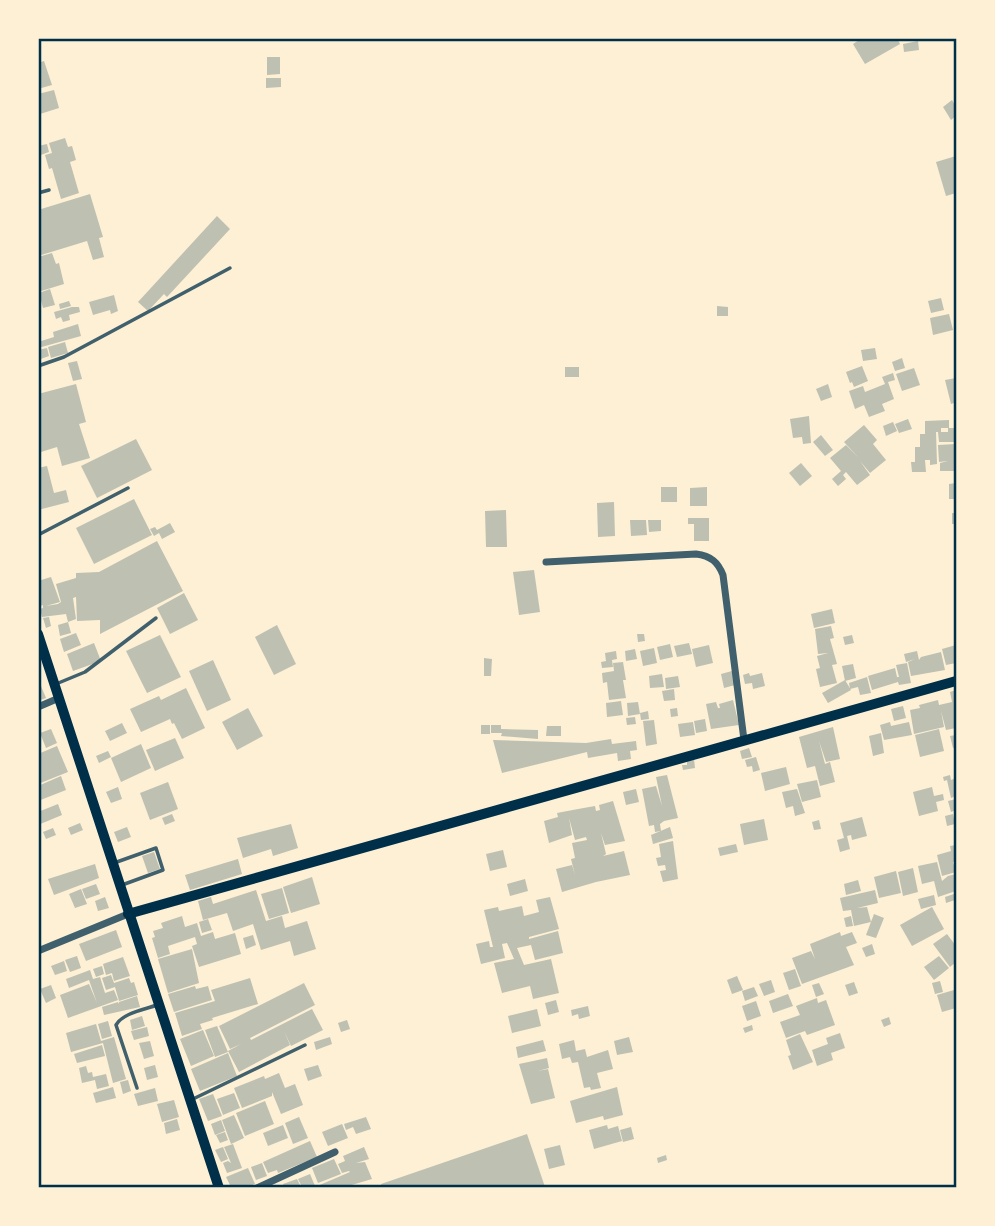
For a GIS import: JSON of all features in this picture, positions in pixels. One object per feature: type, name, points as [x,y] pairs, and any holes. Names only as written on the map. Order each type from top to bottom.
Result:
[{"type":"main road","points":[[38,634],[219,1188]]},
{"type":"main road","points":[[128,914],[957,681]]},
{"type":"street","points":[[546,562],[696,554],[718,564],[723,575],[744,740]]},
{"type":"street","points":[[38,707],[59,698]]},
{"type":"street","points":[[38,951],[128,914]]},
{"type":"street","points":[[257,1188],[335,1152]]},
{"type":"lane","points":[[38,193],[49,190]]},
{"type":"lane","points":[[38,366],[64,358],[230,268]]},
{"type":"lane","points":[[38,535],[128,488]]},
{"type":"lane","points":[[54,685],[92,668],[156,618]]},
{"type":"lane","points":[[112,864],[156,848],[163,870],[119,886]]},
{"type":"lane","points":[[137,1088],[116,1026],[120,1018],[159,1005]]},
{"type":"lane","points":[[190,1100],[305,1045]]},
{"type":"building","points":[[862,38],[897,38],[900,44],[865,64],[853,44]]},
{"type":"building","points":[[918,41],[919,50],[904,52],[903,44]]},
{"type":"building","points":[[267,57],[280,57],[280,74],[267,75]]},
{"type":"building","points":[[44,61],[52,85],[38,89],[38,63]]},
{"type":"building","points":[[266,78],[281,78],[281,87],[266,88]]},
{"type":"building","points":[[54,90],[59,108],[40,114],[38,94]]},
{"type":"building","points":[[952,100],[956,107],[956,116],[951,120],[943,107]]},
{"type":"building","points":[[65,138],[68,147],[72,146],[76,160],[70,162],[79,193],[61,199],[52,168],[49,169],[45,155],[52,153],[49,143]]},
{"type":"building","points":[[47,144],[49,152],[38,156],[38,146]]},
{"type":"building","points":[[956,156],[956,193],[946,196],[936,162]]},
{"type":"building","points":[[90,194],[103,237],[99,238],[104,257],[93,260],[87,241],[38,256],[38,210]]},
{"type":"building","points":[[217,216],[230,229],[167,297],[164,294],[148,311],[138,302]]},
{"type":"building","points":[[52,253],[56,264],[59,263],[64,284],[38,292],[38,257]]},
{"type":"building","points":[[50,289],[55,305],[43,308],[39,293]]},
{"type":"building","points":[[114,295],[118,311],[111,314],[110,310],[93,315],[89,302]]},
{"type":"building","points":[[941,298],[944,310],[931,313],[928,301]]},
{"type":"building","points":[[69,301],[71,306],[60,309],[59,304]]},
{"type":"building","points":[[717,306],[728,307],[728,316],[717,316]]},
{"type":"building","points":[[79,307],[80,312],[69,315],[70,320],[63,322],[61,317],[56,319],[54,312]]},
{"type":"building","points":[[949,314],[953,330],[933,335],[930,318]]},
{"type":"building","points":[[78,324],[81,336],[38,348],[38,342],[54,337],[53,332]]},
{"type":"building","points":[[65,342],[68,353],[51,358],[48,347]]},
{"type":"building","points":[[47,348],[49,356],[38,360],[38,350]]},
{"type":"building","points":[[875,348],[877,359],[863,361],[861,350]]},
{"type":"building","points":[[902,358],[905,368],[895,371],[892,362]]},
{"type":"building","points":[[77,361],[82,379],[73,381],[68,363]]},
{"type":"building","points":[[862,366],[868,381],[854,387],[846,372]]},
{"type":"building","points":[[565,367],[579,367],[579,377],[565,377]]},
{"type":"building","points":[[914,368],[920,385],[902,391],[896,374]]},
{"type":"building","points":[[893,373],[895,380],[888,382],[894,399],[882,404],[885,411],[869,417],[864,405],[855,409],[849,391],[863,386],[865,392],[885,384],[882,377]]},
{"type":"building","points":[[956,378],[956,410],[954,403],[951,404],[945,380]]},
{"type":"building","points":[[76,384],[86,422],[79,424],[90,458],[62,466],[57,447],[41,452],[38,449],[38,394]]},
{"type":"building","points":[[828,384],[832,397],[821,401],[816,389]]},
{"type":"building","points":[[809,416],[811,443],[803,444],[802,437],[793,438],[790,419]]},
{"type":"building","points":[[908,419],[912,429],[899,433],[895,424]]},
{"type":"building","points":[[949,420],[949,428],[956,428],[956,442],[939,442],[936,432],[937,464],[930,465],[930,460],[925,460],[926,472],[912,472],[911,462],[915,462],[915,447],[920,447],[920,434],[925,434],[925,421]]},
{"type":"building","points":[[893,422],[897,431],[886,436],[883,426]]},
{"type":"building","points":[[864,425],[877,440],[873,444],[886,460],[870,473],[860,461],[870,475],[857,485],[846,472],[843,475],[846,479],[838,486],[832,479],[841,471],[830,458],[846,445],[858,457],[844,442]]},
{"type":"building","points":[[821,435],[833,450],[825,456],[813,442]]},
{"type":"building","points":[[136,439],[152,470],[97,498],[81,466]]},
{"type":"building","points":[[956,444],[956,471],[940,471],[940,463],[948,461],[939,462],[938,445]]},
{"type":"building","points":[[801,463],[812,476],[800,486],[789,473]]},
{"type":"building","points":[[47,466],[54,493],[66,490],[69,502],[38,510],[38,468]]},
{"type":"building","points":[[956,483],[956,499],[949,499],[949,484]]},
{"type":"building","points":[[661,487],[677,487],[677,502],[661,502]]},
{"type":"building","points":[[707,487],[707,506],[690,506],[690,488]]},
{"type":"building","points":[[134,499],[152,535],[94,564],[76,528]]},
{"type":"building","points":[[614,502],[615,536],[598,537],[597,503]]},
{"type":"building","points":[[506,510],[507,547],[486,547],[485,511]]},
{"type":"building","points":[[952,513],[956,513],[956,524],[952,524]]},
{"type":"building","points":[[688,518],[709,518],[709,541],[694,541],[694,524],[688,524]]},
{"type":"building","points":[[630,520],[646,520],[647,535],[631,536]]},
{"type":"building","points":[[648,520],[661,520],[661,531],[649,532]]},
{"type":"building","points":[[170,523],[175,532],[162,539],[159,533],[154,536],[150,529],[155,527],[157,530]]},
{"type":"building","points":[[157,541],[183,591],[100,634],[100,620],[77,621],[76,597],[73,598],[76,619],[68,622],[66,614],[42,617],[40,609],[43,605],[38,607],[38,581],[51,577],[60,602],[46,606],[58,604],[61,602],[56,584],[76,578],[76,573],[99,572]]},
{"type":"building","points":[[534,570],[540,612],[519,615],[513,572]]},
{"type":"building","points":[[184,593],[198,620],[170,634],[157,608]]},
{"type":"building","points":[[832,609],[835,623],[814,628],[811,614]]},
{"type":"building","points":[[49,617],[51,626],[46,628],[43,618]]},
{"type":"building","points":[[68,622],[71,633],[60,636],[58,625]]},
{"type":"building","points":[[277,625],[296,664],[274,675],[255,637]]},
{"type":"building","points":[[831,626],[834,638],[830,639],[837,664],[832,665],[837,683],[820,687],[816,669],[820,668],[817,656],[828,653],[818,654],[815,629]]},
{"type":"building","points":[[76,633],[81,645],[64,652],[60,639]]},
{"type":"building","points":[[637,634],[644,634],[645,641],[638,642]]},
{"type":"building","points":[[160,635],[181,677],[147,693],[126,651]]},
{"type":"building","points":[[852,635],[854,643],[845,645],[843,637]]},
{"type":"building","points":[[94,643],[101,661],[73,671],[67,654]]},
{"type":"building","points":[[689,643],[692,654],[677,657],[674,646]]},
{"type":"building","points":[[670,644],[673,657],[660,660],[657,647]]},
{"type":"building","points":[[709,645],[713,663],[696,667],[692,649]]},
{"type":"building","points":[[956,645],[956,663],[946,665],[942,649]]},
{"type":"building","points":[[654,648],[657,663],[643,666],[640,651]]},
{"type":"building","points":[[635,649],[637,659],[626,661],[625,651]]},
{"type":"building","points":[[616,651],[617,659],[612,660],[613,667],[602,668],[601,662],[606,661],[605,653]]},
{"type":"building","points":[[917,651],[919,660],[921,657],[941,652],[945,670],[911,676],[908,662],[915,659],[906,662],[904,654]]},
{"type":"building","points":[[484,658],[492,659],[491,676],[484,676]]},
{"type":"building","points":[[213,660],[231,700],[207,711],[189,671]]},
{"type":"building","points":[[623,662],[626,698],[609,700],[607,682],[603,683],[602,673],[614,671],[613,663]]},
{"type":"building","points":[[907,663],[911,683],[899,685],[898,682],[872,690],[868,676],[895,668],[899,677],[896,665]]},
{"type":"building","points":[[853,664],[856,678],[845,681],[842,666]]},
{"type":"building","points":[[732,671],[735,685],[724,688],[721,674]]},
{"type":"building","points":[[749,673],[750,676],[762,673],[765,686],[753,689],[752,683],[745,684],[743,675]]},
{"type":"building","points":[[662,674],[664,687],[650,688],[649,676]]},
{"type":"building","points":[[678,676],[680,687],[666,689],[665,678]]},
{"type":"building","points":[[867,677],[871,693],[860,695],[858,687],[850,689],[849,683]]},
{"type":"building","points":[[38,679],[46,698],[38,701]]},
{"type":"building","points":[[845,680],[851,690],[828,703],[822,693]]},
{"type":"building","points":[[186,688],[205,728],[182,739],[170,719],[141,732],[130,709],[159,696],[161,700]]},
{"type":"building","points":[[674,689],[675,700],[664,701],[662,691]]},
{"type":"building","points":[[956,690],[956,728],[946,730],[941,711],[944,727],[914,734],[910,710],[938,700],[939,705],[952,702],[950,692]]},
{"type":"building","points":[[733,700],[739,725],[711,729],[706,704],[716,702],[720,708],[719,704]]},
{"type":"building","points":[[621,701],[623,715],[607,717],[606,703]]},
{"type":"building","points":[[638,702],[640,714],[628,716],[627,703]]},
{"type":"building","points":[[903,706],[906,718],[894,721],[891,709]]},
{"type":"building","points":[[248,708],[263,736],[237,750],[222,722]]},
{"type":"building","points":[[677,708],[678,716],[671,717],[670,709]]},
{"type":"building","points":[[648,711],[649,719],[641,720],[640,713]]},
{"type":"building","points":[[635,717],[636,724],[627,725],[626,718]]},
{"type":"building","points":[[705,719],[707,731],[696,733],[694,721]]},
{"type":"building","points":[[654,720],[657,744],[646,746],[643,721]]},
{"type":"building","points":[[693,722],[695,735],[680,737],[678,724]]},
{"type":"building","points":[[890,722],[891,726],[909,722],[912,735],[884,740],[880,725]]},
{"type":"building","points":[[122,723],[127,733],[110,741],[105,731]]},
{"type":"building","points":[[481,725],[490,725],[490,734],[481,734]]},
{"type":"building","points":[[491,725],[501,725],[501,729],[538,730],[538,739],[501,736],[502,733],[491,733]]},
{"type":"building","points":[[547,726],[561,726],[561,736],[546,736]]},
{"type":"building","points":[[833,727],[840,759],[826,762],[819,741],[825,764],[830,762],[835,782],[820,786],[815,766],[807,768],[799,737]]},
{"type":"building","points":[[51,729],[57,743],[46,748],[40,733]]},
{"type":"building","points":[[939,729],[944,751],[920,757],[915,735]]},
{"type":"building","points":[[881,733],[884,753],[873,756],[869,736]]},
{"type":"building","points":[[956,735],[956,747],[953,748],[950,736]]},
{"type":"building","points":[[175,738],[184,758],[155,771],[146,750]]},
{"type":"building","points":[[611,739],[612,744],[636,741],[637,750],[630,751],[631,759],[618,761],[617,753],[588,758],[587,752],[502,773],[493,740],[586,743]]},
{"type":"building","points":[[141,744],[151,768],[121,782],[111,758]]},
{"type":"building","points":[[57,746],[68,772],[38,784],[38,754]]},
{"type":"building","points":[[749,748],[752,757],[742,759],[740,751]]},
{"type":"building","points":[[108,751],[111,757],[99,763],[96,756]]},
{"type":"building","points":[[756,757],[760,770],[753,772],[752,766],[747,767],[745,760]]},
{"type":"building","points":[[694,759],[695,768],[683,770],[682,765],[687,765],[687,761]]},
{"type":"building","points":[[786,767],[790,784],[765,791],[761,773]]},
{"type":"building","points":[[667,775],[678,818],[664,821],[660,824],[661,831],[655,832],[654,825],[649,826],[642,789],[656,786],[662,806],[656,777]]},
{"type":"building","points":[[950,775],[951,780],[956,778],[956,796],[951,798],[947,780],[944,781],[943,777]]},
{"type":"building","points":[[61,776],[66,790],[38,801],[38,786]]},
{"type":"building","points":[[817,780],[821,797],[802,802],[797,784]]},
{"type":"building","points":[[168,782],[178,809],[150,820],[140,793]]},
{"type":"building","points":[[118,787],[122,799],[111,803],[106,792]]},
{"type":"building","points":[[932,787],[934,796],[943,794],[944,800],[936,802],[938,811],[919,816],[913,792]]},
{"type":"building","points":[[636,789],[639,802],[626,805],[623,792]]},
{"type":"building","points":[[797,789],[805,813],[795,816],[793,806],[786,808],[782,792]]},
{"type":"building","points":[[956,799],[956,810],[951,812],[948,801]]},
{"type":"building","points":[[613,801],[625,841],[605,845],[601,833],[606,854],[603,856],[624,851],[630,875],[562,892],[556,869],[572,865],[575,875],[571,859],[575,858],[572,843],[587,840],[586,837],[575,840],[569,818],[572,835],[549,843],[544,821],[558,817],[557,813],[595,806],[596,811],[600,810],[599,805]]},
{"type":"building","points":[[58,804],[62,815],[38,825],[38,812]]},
{"type":"building","points":[[172,814],[175,821],[165,825],[162,818]]},
{"type":"building","points":[[953,814],[955,824],[947,826],[945,816]]},
{"type":"building","points":[[862,817],[867,836],[852,840],[851,835],[847,836],[850,849],[840,852],[837,840],[844,838],[840,823]]},
{"type":"building","points":[[764,819],[768,840],[744,845],[740,824]]},
{"type":"building","points":[[819,820],[821,829],[814,830],[812,822]]},
{"type":"building","points":[[80,823],[83,830],[71,835],[68,828]]},
{"type":"building","points":[[291,824],[298,848],[273,856],[271,849],[243,858],[237,838]]},
{"type":"building","points":[[127,827],[131,837],[118,842],[114,832]]},
{"type":"building","points":[[670,827],[673,838],[653,844],[651,835]]},
{"type":"building","points":[[53,828],[56,835],[46,839],[43,832]]},
{"type":"building","points":[[673,841],[678,879],[663,882],[660,871],[666,870],[665,865],[658,866],[656,858],[661,857],[659,844]]},
{"type":"building","points":[[736,844],[738,852],[720,856],[718,848]]},
{"type":"building","points":[[956,845],[956,862],[953,862],[956,872],[942,876],[937,855],[951,851],[950,846]]},
{"type":"building","points":[[503,850],[507,867],[490,871],[486,854]]},
{"type":"building","points":[[154,852],[160,869],[148,873],[142,856]]},
{"type":"building","points":[[238,859],[242,874],[190,890],[185,875]]},
{"type":"building","points":[[937,862],[942,881],[956,874],[956,891],[938,897],[934,881],[922,884],[918,866]]},
{"type":"building","points":[[95,864],[99,878],[54,895],[48,879]]},
{"type":"building","points":[[913,868],[918,892],[903,896],[898,872]]},
{"type":"building","points":[[896,871],[901,893],[879,898],[874,877]]},
{"type":"building","points":[[312,877],[320,904],[291,913],[283,887]]},
{"type":"building","points":[[525,879],[528,891],[510,896],[507,884]]},
{"type":"building","points":[[858,880],[861,891],[846,895],[844,884]]},
{"type":"building","points":[[96,884],[100,894],[86,899],[82,889]]},
{"type":"building","points":[[282,888],[289,913],[269,919],[261,894]]},
{"type":"building","points":[[81,889],[87,904],[75,908],[69,894]]},
{"type":"building","points":[[256,890],[266,921],[282,916],[285,928],[307,921],[316,949],[294,956],[290,941],[261,950],[253,924],[233,931],[227,913],[203,920],[198,901],[211,897],[213,904]]},
{"type":"building","points":[[875,890],[878,903],[857,908],[867,907],[871,922],[854,926],[851,910],[843,911],[840,898]]},
{"type":"building","points":[[954,894],[955,900],[946,903],[945,897]]},
{"type":"building","points":[[934,895],[936,905],[921,909],[918,899]]},
{"type":"building","points":[[105,897],[109,908],[98,911],[95,901]]},
{"type":"building","points":[[550,897],[559,929],[529,939],[558,931],[563,953],[535,960],[531,945],[517,948],[524,965],[551,959],[559,993],[533,999],[530,986],[502,993],[494,963],[514,959],[507,943],[502,944],[505,958],[481,964],[476,944],[489,941],[490,947],[493,947],[484,910],[498,907],[499,911],[522,906],[524,916],[539,912],[536,900]]},
{"type":"building","points":[[932,907],[944,929],[912,946],[900,925]]},
{"type":"building","points":[[874,914],[884,918],[876,938],[866,935]]},
{"type":"building","points":[[182,916],[185,927],[197,923],[201,936],[213,932],[215,939],[235,933],[241,954],[199,967],[192,946],[197,944],[195,937],[168,946],[170,954],[158,958],[152,938],[155,937],[153,931],[163,928],[161,923]]},
{"type":"building","points":[[851,916],[853,926],[846,927],[844,918]]},
{"type":"building","points":[[208,919],[212,930],[202,933],[199,922]]},
{"type":"building","points":[[116,930],[122,947],[86,961],[79,944]]},
{"type":"building","points":[[840,932],[841,936],[852,932],[857,943],[846,947],[854,965],[802,984],[792,958],[811,951],[815,959],[810,944]]},
{"type":"building","points":[[947,934],[956,946],[956,962],[950,967],[933,944]]},
{"type":"building","points":[[253,935],[256,945],[246,949],[243,938]]},
{"type":"building","points":[[872,944],[875,954],[866,957],[862,948]]},
{"type":"building","points":[[192,949],[199,983],[168,993],[158,959]]},
{"type":"building","points":[[77,956],[81,968],[70,972],[65,960]]},
{"type":"building","points":[[939,956],[949,968],[934,980],[924,967]]},
{"type":"building","points":[[123,957],[130,976],[114,981],[112,973],[106,975],[103,964]]},
{"type":"building","points":[[64,961],[67,971],[55,975],[51,966]]},
{"type":"building","points":[[102,966],[104,974],[96,977],[93,969]]},
{"type":"building","points":[[795,969],[801,986],[789,990],[783,973]]},
{"type":"building","points":[[90,970],[93,979],[100,977],[105,993],[114,990],[118,1000],[68,1018],[60,995],[89,984],[97,1003],[89,980],[69,988],[66,979]]},
{"type":"building","points":[[111,975],[114,983],[129,978],[131,983],[134,982],[138,995],[119,1001],[115,987],[106,990],[102,978]]},
{"type":"building","points":[[737,976],[743,990],[732,994],[727,980]]},
{"type":"building","points":[[250,978],[258,1004],[212,1018],[213,1020],[200,1024],[202,1029],[182,1036],[175,1013],[215,1001],[211,990]]},
{"type":"building","points":[[771,980],[775,992],[764,996],[759,984]]},
{"type":"building","points":[[940,981],[943,992],[935,994],[932,983]]},
{"type":"building","points":[[854,982],[858,993],[849,996],[845,985]]},
{"type":"building","points":[[304,983],[315,1005],[250,1038],[251,1040],[312,1009],[323,1030],[291,1046],[284,1031],[290,1045],[239,1072],[228,1051],[241,1044],[230,1049],[219,1026]]},
{"type":"building","points":[[819,983],[824,994],[816,997],[812,985]]},
{"type":"building","points":[[51,985],[56,998],[46,1003],[40,989]]},
{"type":"building","points":[[195,986],[196,989],[208,986],[212,1000],[174,1012],[168,994]]},
{"type":"building","points":[[754,987],[758,996],[745,1001],[742,991]]},
{"type":"building","points":[[954,990],[956,1008],[942,1012],[937,995]]},
{"type":"building","points":[[788,994],[793,1006],[773,1013],[769,1001]]},
{"type":"building","points":[[137,996],[140,1007],[104,1015],[102,1007],[118,1002],[119,1004]]},
{"type":"building","points":[[817,998],[818,1003],[826,1000],[835,1025],[807,1035],[805,1031],[786,1038],[780,1022],[800,1015],[796,1006]]},
{"type":"building","points":[[556,1000],[559,1012],[548,1015],[545,1003]]},
{"type":"building","points":[[756,1001],[761,1016],[747,1021],[742,1006]]},
{"type":"building","points":[[588,1006],[590,1016],[579,1019],[578,1014],[572,1016],[571,1010]]},
{"type":"building","points":[[537,1009],[541,1026],[512,1033],[508,1016]]},
{"type":"building","points":[[142,1016],[145,1026],[132,1030],[130,1020]]},
{"type":"building","points":[[889,1017],[891,1024],[884,1027],[881,1020]]},
{"type":"building","points":[[347,1020],[350,1029],[341,1032],[338,1023]]},
{"type":"building","points":[[108,1021],[112,1036],[102,1039],[98,1024]]},
{"type":"building","points":[[96,1024],[101,1041],[114,1037],[126,1079],[113,1083],[103,1043],[71,1052],[66,1033]]},
{"type":"building","points":[[752,1025],[753,1030],[745,1033],[743,1028]]},
{"type":"building","points":[[217,1026],[228,1052],[215,1057],[205,1030]]},
{"type":"building","points":[[147,1027],[149,1036],[134,1040],[131,1031]]},
{"type":"building","points":[[203,1030],[214,1056],[191,1066],[180,1039]]},
{"type":"building","points":[[840,1033],[845,1048],[831,1053],[833,1060],[817,1066],[812,1050],[828,1044],[826,1038]]},
{"type":"building","points":[[800,1034],[813,1062],[793,1070],[786,1040]]},
{"type":"building","points":[[330,1037],[332,1044],[316,1050],[314,1042]]},
{"type":"building","points":[[629,1037],[633,1052],[617,1055],[614,1041]]},
{"type":"building","points":[[543,1040],[546,1051],[518,1058],[516,1047]]},
{"type":"building","points":[[574,1040],[576,1051],[585,1049],[587,1057],[608,1050],[613,1069],[597,1073],[601,1088],[584,1088],[578,1062],[572,1063],[570,1057],[562,1059],[559,1044]]},
{"type":"building","points":[[150,1041],[154,1056],[144,1059],[139,1043]]},
{"type":"building","points":[[102,1045],[105,1056],[77,1063],[74,1054]]},
{"type":"building","points":[[228,1053],[237,1076],[200,1091],[191,1069]]},
{"type":"building","points":[[547,1058],[549,1068],[538,1071],[548,1069],[555,1098],[531,1104],[519,1064]]},
{"type":"building","points":[[155,1065],[158,1077],[147,1080],[144,1068]]},
{"type":"building","points":[[318,1065],[322,1076],[308,1081],[304,1069]]},
{"type":"building","points":[[86,1066],[93,1077],[106,1074],[109,1086],[97,1089],[95,1080],[82,1083],[79,1068]]},
{"type":"building","points":[[279,1073],[285,1088],[295,1084],[303,1105],[281,1114],[272,1092],[272,1096],[242,1108],[234,1088]]},
{"type":"building","points":[[128,1080],[131,1091],[123,1094],[120,1082]]},
{"type":"building","points":[[113,1087],[116,1098],[96,1103],[93,1093]]},
{"type":"building","points":[[617,1087],[623,1115],[604,1120],[603,1116],[576,1123],[570,1101]]},
{"type":"building","points":[[155,1088],[158,1101],[138,1106],[134,1094]]},
{"type":"building","points":[[234,1093],[240,1108],[223,1115],[217,1099]]},
{"type":"building","points":[[213,1094],[222,1116],[208,1121],[199,1099]]},
{"type":"building","points":[[174,1100],[179,1117],[162,1122],[157,1104]]},
{"type":"building","points":[[265,1101],[274,1124],[245,1136],[236,1113]]},
{"type":"building","points":[[234,1115],[244,1138],[231,1144],[222,1120]]},
{"type":"building","points":[[299,1117],[308,1138],[293,1144],[285,1123]]},
{"type":"building","points":[[366,1117],[371,1129],[356,1134],[353,1127],[346,1130],[344,1124]]},
{"type":"building","points":[[177,1119],[180,1130],[166,1134],[164,1123]]},
{"type":"building","points":[[221,1120],[225,1131],[215,1135],[211,1124]]},
{"type":"building","points":[[342,1124],[348,1138],[328,1146],[322,1132]]},
{"type":"building","points":[[283,1125],[288,1138],[268,1146],[263,1133]]},
{"type":"building","points":[[607,1125],[608,1129],[618,1126],[622,1141],[594,1149],[589,1130]]},
{"type":"building","points":[[631,1127],[634,1139],[623,1142],[620,1130]]},
{"type":"building","points":[[225,1132],[228,1140],[220,1143],[216,1135]]},
{"type":"building","points":[[527,1134],[545,1187],[382,1187],[381,1184]]},
{"type":"building","points":[[310,1141],[317,1157],[278,1173],[277,1170],[268,1173],[263,1162]]},
{"type":"building","points":[[233,1144],[242,1168],[227,1173],[223,1163],[231,1163],[224,1147]]},
{"type":"building","points":[[560,1145],[565,1165],[549,1169],[544,1149]]},
{"type":"building","points":[[223,1147],[228,1159],[221,1162],[215,1150]]},
{"type":"building","points":[[364,1147],[369,1159],[356,1163],[365,1162],[372,1179],[345,1187],[315,1187],[350,1172],[342,1173],[338,1164],[345,1161],[343,1156]]},
{"type":"building","points":[[666,1155],[667,1160],[658,1163],[657,1158]]},
{"type":"building","points":[[334,1159],[341,1174],[318,1183],[312,1168]]},
{"type":"building","points":[[262,1163],[267,1176],[256,1180],[251,1167]]},
{"type":"building","points":[[248,1168],[255,1184],[231,1187],[226,1177]]},
{"type":"building","points":[[310,1174],[315,1186],[302,1187],[298,1179]]},
{"type":"building","points":[[297,1179],[301,1187],[284,1187],[283,1184]]}]
